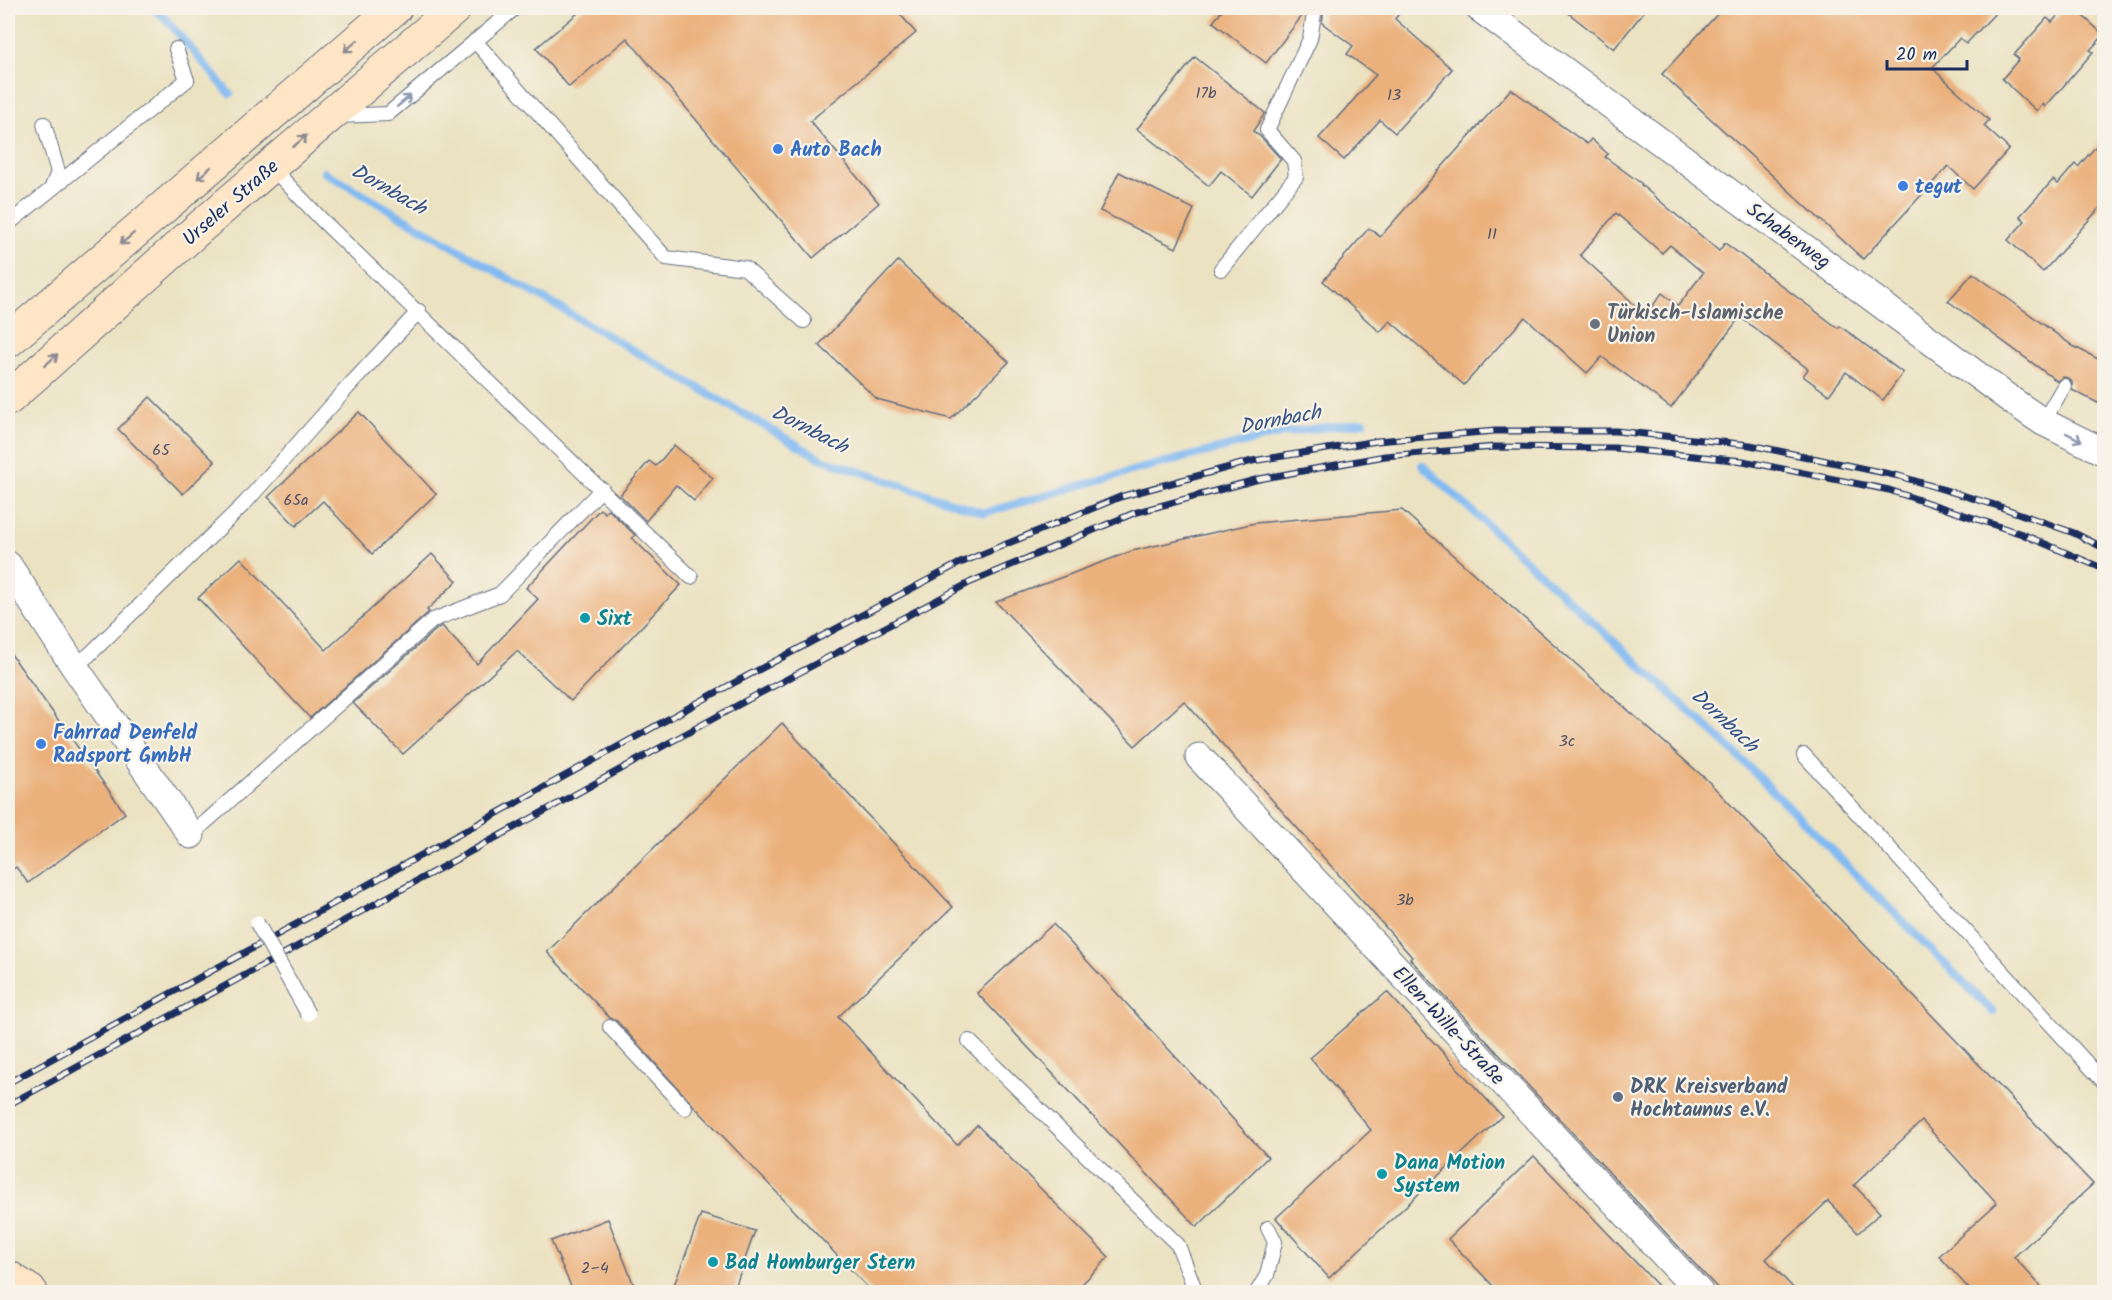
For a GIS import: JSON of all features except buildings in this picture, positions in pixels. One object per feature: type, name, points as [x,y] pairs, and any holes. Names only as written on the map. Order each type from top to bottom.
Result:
[{"type":"street","name":"Urseler Straße","points":[[8,341],[395,8]]},
{"type":"street","name":"Urseler Straße","points":[[8,399],[271,166],[455,8]]},
{"type":"street","name":"Schaberweg","points":[[1479,8],[2043,422],[2104,452]]},
{"type":"street","points":[[8,565],[74,666],[191,835]]},
{"type":"street","name":"Ellen-Wille-Straße","points":[[1199,757],[1699,1293]]},
{"type":"street","points":[[8,1277],[31,1293]]},
{"type":"street","points":[[8,1283],[20,1293]]},
{"type":"lane","points":[[329,116],[388,114],[515,8]]},
{"type":"lane","points":[[1221,269],[1296,177],[1294,161],[1267,130],[1276,106],[1310,39],[1315,8]]},
{"type":"lane","points":[[475,41],[666,258],[744,268],[804,321]]},
{"type":"lane","points":[[8,224],[187,80],[176,49]]},
{"type":"lane","points":[[44,124],[58,172],[51,189]]},
{"type":"lane","points":[[271,166],[324,221],[691,577]]},
{"type":"lane","points":[[74,666],[245,503],[419,311]]},
{"type":"lane","points":[[2043,422],[2064,386]]},
{"type":"lane","points":[[191,835],[433,620],[500,594],[602,489]]},
{"type":"lane","points":[[1804,755],[2104,1082]]},
{"type":"lane","points":[[257,923],[308,1014]]},
{"type":"lane","points":[[610,1027],[685,1108]]},
{"type":"lane","points":[[969,1041],[1178,1245],[1196,1293]]},
{"type":"lane","points":[[1257,1293],[1267,1275],[1275,1242],[1268,1228]]},
{"type":"waterway","name":"Dornbach","points":[[153,8],[164,17],[230,94]]},
{"type":"waterway","name":"Dornbach","points":[[324,172],[822,459],[984,513],[1139,469],[1283,433],[1364,422]]},
{"type":"waterway","name":"Dornbach","points":[[1422,465],[1731,749],[1993,1012]]},
{"type":"railway","points":[[8,1083],[728,686],[958,564],[1120,497],[1252,461],[1377,441],[1495,431],[1616,431],[1750,445],[1899,476],[1995,505],[2074,533],[2104,548]]},
{"type":"railway","points":[[8,1105],[749,699],[971,582],[1134,513],[1259,479],[1385,456],[1495,447],[1615,448],[1743,461],[1889,490],[2022,534],[2104,569]]},
{"type":"place","name":"Auto Bach","points":[[778,149]]},
{"type":"place","name":"tegut","points":[[1903,186]]},
{"type":"place","name":"Türkisch-Islamische Union","points":[[1595,324]]},
{"type":"place","name":"Sixt","points":[[585,618]]},
{"type":"place","name":"Fahrrad Denfeld Radsport GmbH","points":[[41,744]]},
{"type":"place","name":"DRK Kreisverband Hochtaunus e.V.","points":[[1618,1097]]},
{"type":"place","name":"Dana Motion System","points":[[1382,1174]]},
{"type":"place","name":"Bad Homburger Stern","points":[[713,1262]]}]
